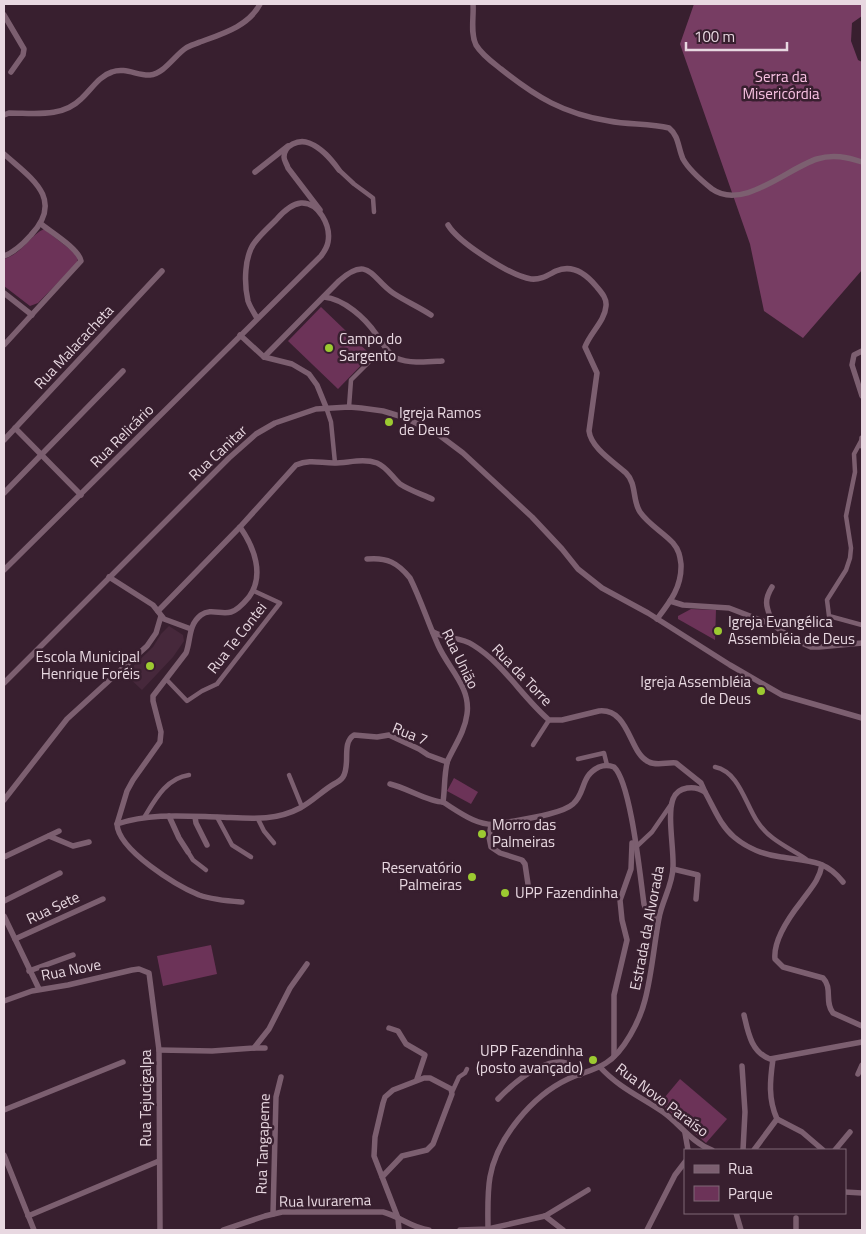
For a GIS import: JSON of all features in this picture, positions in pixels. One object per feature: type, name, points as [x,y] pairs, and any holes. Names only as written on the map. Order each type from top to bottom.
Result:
[{"type":"street","points":[[4,115],[9,113],[62,112],[74,106],[95,84],[110,72],[117,70],[150,75],[156,73],[188,47],[243,23],[257,10],[260,4]]},
{"type":"street","points":[[473,4],[472,29],[476,44],[485,56],[529,91],[549,103],[608,122],[669,128],[677,138],[686,164],[712,188],[723,194],[736,194],[755,190],[819,158],[841,156],[862,162]]},
{"type":"street","points":[[4,15],[24,49],[23,55],[11,72]]},
{"type":"street","points":[[255,172],[290,146],[299,142],[310,143],[326,154],[339,170],[373,198],[374,212]]},
{"type":"street","points":[[290,146],[284,156],[288,168],[315,203],[323,217]]},
{"type":"street","points":[[4,154],[39,187],[45,202],[41,224],[19,248],[4,256]]},
{"type":"street","points":[[257,318],[249,303],[246,284],[249,254],[255,241],[295,204],[304,203],[320,212],[323,217]]},
{"type":"street","name":"Rua Relicário","points":[[4,570],[240,334],[321,256],[328,236],[323,217]]},
{"type":"street","points":[[4,345],[80,264],[81,258],[79,254],[41,224]]},
{"type":"street","points":[[448,225],[456,236],[471,248],[517,274],[526,278],[539,279],[556,271],[571,268],[593,282],[603,295],[606,306],[604,314],[585,347],[597,373],[590,438],[598,448],[628,475],[632,481],[639,510],[678,549],[681,572],[677,590],[657,619]]},
{"type":"street","points":[[264,356],[339,281],[348,273],[359,270],[368,270],[375,274],[393,293],[431,314]]},
{"type":"street","name":"Rua Malacacheta","points":[[4,440],[162,271]]},
{"type":"street","points":[[4,293],[32,315]]},
{"type":"street","points":[[324,296],[340,302],[364,320],[390,354],[408,362],[442,361]]},
{"type":"street","points":[[240,334],[264,356],[292,364],[309,374],[317,385],[331,422],[335,463]]},
{"type":"street","points":[[862,352],[854,355],[852,365],[862,396]]},
{"type":"street","points":[[349,406],[351,380],[373,358],[390,354]]},
{"type":"street","points":[[4,493],[123,371]]},
{"type":"street","name":"Rua Canitar","points":[[4,683],[229,458],[256,434],[294,415],[326,407],[349,406],[383,411],[406,418],[452,443],[532,517],[578,569],[602,588],[782,694],[862,718]]},
{"type":"street","points":[[15,428],[81,495]]},
{"type":"street","points":[[862,442],[854,454],[855,472],[846,516],[851,548],[850,558],[846,570],[827,600],[829,616],[862,625]]},
{"type":"street","points":[[4,800],[67,719],[147,646],[156,633],[160,614],[296,465],[306,461],[335,463],[362,461],[377,463],[386,468],[399,483],[432,499]]},
{"type":"street","points":[[240,526],[254,553],[257,577],[254,590],[246,602],[231,612],[206,612],[200,616],[191,629],[189,646],[186,653],[154,693],[153,701],[161,732],[160,742],[127,791],[117,828],[132,852],[173,881],[200,896],[242,902]]},
{"type":"street","name":"Rua União","points":[[367,559],[387,559],[397,564],[406,573],[413,584],[440,649],[456,674],[467,704],[464,726],[447,762],[443,802]]},
{"type":"street","points":[[109,577],[154,606],[160,614],[191,629]]},
{"type":"street","points":[[772,587],[766,598],[766,604],[773,625]]},
{"type":"street","name":"Rua Te Contei","points":[[166,679],[187,701],[217,684],[280,603],[254,590]]},
{"type":"street","points":[[670,601],[684,605],[729,608],[773,625],[795,640],[811,646],[862,643]]},
{"type":"street","name":"Rua da Torre","points":[[433,632],[440,636],[465,641],[481,650],[500,666],[549,720],[562,720],[605,710],[612,713],[621,722],[639,752],[647,761],[653,763],[676,762],[701,783],[705,792]]},
{"type":"street","points":[[532,745],[549,720]]},
{"type":"street","name":"Rua 7","points":[[302,807],[343,777],[346,768],[348,741],[354,734],[377,737],[389,736],[447,762]]},
{"type":"street","points":[[578,759],[604,753],[607,765]]},
{"type":"street","points":[[390,784],[432,800],[443,802],[479,822],[491,825],[549,813],[568,807],[578,798],[587,776],[598,768],[607,765],[616,768],[621,777],[633,827],[646,910],[650,914],[659,917]]},
{"type":"street","points":[[715,767],[724,770],[734,778],[763,830],[774,841],[834,872],[843,882]]},
{"type":"street","points":[[145,816],[166,786],[175,780],[189,775]]},
{"type":"street","points":[[117,824],[145,816],[258,819],[277,817],[302,807],[289,775]]},
{"type":"street","points":[[636,847],[652,832],[676,795],[687,788],[697,788],[705,792],[723,825],[736,839],[770,855],[806,859]]},
{"type":"street","name":"Estrada da Alvorada","points":[[488,1230],[490,1177],[497,1156],[518,1119],[539,1098],[567,1080],[600,1067],[614,1056],[630,1036],[640,1015],[652,967],[659,917],[673,869],[672,802]]},
{"type":"street","points":[[169,816],[188,852],[206,870]]},
{"type":"street","points":[[195,817],[196,823],[208,845]]},
{"type":"street","points":[[217,817],[232,845],[251,857]]},
{"type":"street","points":[[258,819],[264,831],[274,843]]},
{"type":"street","points":[[491,825],[489,837],[491,847],[500,853],[522,860],[525,864],[528,884]]},
{"type":"street","points":[[614,1056],[614,995],[627,947],[620,900],[631,869],[633,827]]},
{"type":"street","points":[[4,857],[59,831]]},
{"type":"street","points":[[49,836],[73,846],[89,842]]},
{"type":"street","points":[[822,865],[816,884],[799,904],[786,924],[778,944],[775,959],[783,967],[823,978],[828,986],[828,1004],[833,1013],[862,1026]]},
{"type":"street","points":[[673,869],[698,875],[696,899]]},
{"type":"street","points":[[4,901],[60,873]]},
{"type":"street","name":"Rua Sete","points":[[15,939],[103,899]]},
{"type":"street","points":[[4,916],[39,989]]},
{"type":"street","points":[[29,970],[73,955]]},
{"type":"street","points":[[254,1048],[269,1029],[290,988],[307,964]]},
{"type":"street","name":"Rua Nove","points":[[4,1001],[39,989],[68,985],[132,970],[144,970]]},
{"type":"street","name":"Rua Tejucigalpa","points":[[144,970],[150,978],[159,1050],[160,1230]]},
{"type":"street","points":[[744,1015],[750,1038],[756,1050],[766,1058],[773,1059],[862,1042]]},
{"type":"street","points":[[389,1028],[398,1031],[404,1042],[425,1055],[417,1080]]},
{"type":"street","points":[[159,1050],[212,1051],[265,1048]]},
{"type":"street","points":[[773,1059],[770,1096],[777,1119],[802,1132],[822,1149]]},
{"type":"street","points":[[4,1110],[123,1062]]},
{"type":"street","points":[[498,1099],[520,1078],[554,1062],[569,1063],[576,1068],[580,1075]]},
{"type":"street","points":[[858,1074],[862,1065]]},
{"type":"street","points":[[742,1066],[745,1112],[743,1149]]},
{"type":"street","name":"Rua Novo Paraíso","points":[[600,1067],[614,1081],[663,1112],[705,1149]]},
{"type":"street","points":[[382,1177],[402,1156],[430,1148],[436,1138],[452,1090],[459,1077],[467,1069]]},
{"type":"street","name":"Rua Tangapeme","points":[[273,1214],[276,1097],[281,1077]]},
{"type":"street","points":[[400,1230],[398,1218],[376,1163],[373,1146],[383,1104],[389,1093],[417,1080],[430,1078],[452,1090]]},
{"type":"street","points":[[755,1149],[777,1119]]},
{"type":"street","points":[[685,1132],[688,1149]]},
{"type":"street","points":[[837,1149],[850,1132]]},
{"type":"street","points":[[4,1155],[34,1230]]},
{"type":"street","points":[[28,1216],[159,1161]]},
{"type":"street","points":[[647,1230],[675,1174],[684,1163]]},
{"type":"street","points":[[460,1230],[488,1230],[545,1216],[588,1190]]},
{"type":"street","points":[[846,1192],[862,1193]]},
{"type":"street","name":"Rua Ivurarema","points":[[223,1230],[273,1214],[294,1211],[382,1212],[411,1225],[429,1230]]},
{"type":"street","points":[[736,1214],[741,1230]]},
{"type":"street","points":[[545,1216],[563,1230]]},
{"type":"street","points":[[796,1218],[796,1230]]},
{"type":"shaded area","name":"Escola Municipal Henrique Foréis","points":[[169,626],[183,635],[184,641],[173,657],[142,690],[125,674],[153,647],[161,634]]},
{"type":"green space","name":"Serra da Misericórdia","points":[[694,4],[862,4],[862,16],[852,23],[851,41],[858,60],[862,62],[862,270],[803,338],[764,311],[750,244],[680,44]]},
{"type":"green space","points":[[44,229],[76,254],[78,258],[77,263],[38,303],[30,306],[4,286],[4,259],[16,253]]},
{"type":"green space","name":"Campo do Sargento","points":[[321,307],[371,355],[338,389],[288,341]]},
{"type":"green space","points":[[691,609],[716,610],[715,640],[678,619],[678,616]]},
{"type":"green space","points":[[454,778],[478,792],[471,804],[447,791]]},
{"type":"green space","points":[[211,945],[217,974],[163,986],[157,956]]},
{"type":"green space","points":[[680,1079],[727,1119],[706,1143],[660,1103]]},
{"type":"place","name":"Campo do Sargento","points":[[329,348]]},
{"type":"place","name":"Igreja Ramos de Deus","points":[[389,422]]},
{"type":"place","name":"Igreja Evangélica Assembléia de Deus","points":[[718,631]]},
{"type":"place","name":"Escola Municipal Henrique Foréis","points":[[150,666]]},
{"type":"place","name":"Igreja Assembléia de Deus","points":[[761,691]]},
{"type":"place","name":"Morro das Palmeiras","points":[[482,834]]},
{"type":"place","name":"Reservatório Palmeiras","points":[[472,877]]},
{"type":"place","name":"UPP Fazendinha","points":[[505,893]]},
{"type":"place","name":"UPP Fazendinha (posto avançado)","points":[[593,1060]]}]
